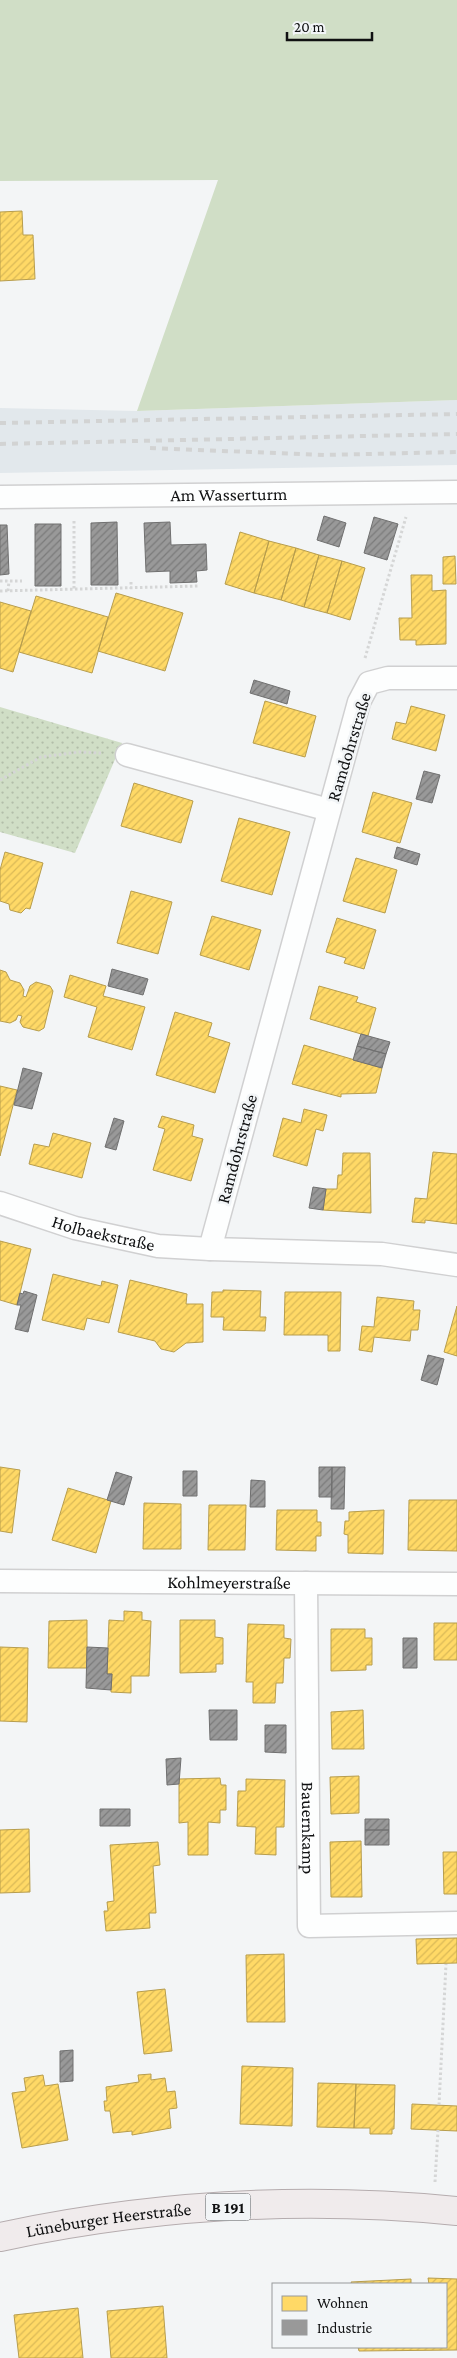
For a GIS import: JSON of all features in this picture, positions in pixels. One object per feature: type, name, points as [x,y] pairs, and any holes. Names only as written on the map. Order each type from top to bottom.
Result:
[{"type":"main road","name":"Lüneburger Heerstraße","points":[[0,2237],[116,2217],[199,2208],[284,2204],[446,2210]]},
{"type":"street","name":"Am Wasserturm","points":[[0,497],[457,492]]},
{"type":"street","points":[[369,683],[388,678],[457,678]]},
{"type":"street","name":"Ramdohrstraße","points":[[210,1249],[359,702],[369,683]]},
{"type":"street","name":"Ramdohrstraße","points":[[127,754],[330,810]]},
{"type":"street","name":"Holbaekstraße","points":[[0,1202],[75,1228],[149,1244],[210,1249]]},
{"type":"street","points":[[210,1249],[382,1254],[457,1265]]},
{"type":"street","name":"Kohlmeyerstraße","points":[[0,1581],[457,1584]]},
{"type":"street","name":"Bauernkamp","points":[[306,1583],[309,1926],[457,1923]]},
{"type":"path","points":[[369,683],[365,656],[412,492]]},
{"type":"path","points":[[73,496],[74,591]]},
{"type":"path","points":[[0,581],[22,581]]},
{"type":"path","points":[[8,591],[9,581]]},
{"type":"path","points":[[131,582],[131,589]]},
{"type":"path","points":[[0,592],[198,586]]},
{"type":"path","points":[[0,780],[41,757],[79,752],[127,754]]},
{"type":"path","points":[[439,2106],[446,1964]]},
{"type":"path","points":[[438,2130],[446,2210]]},
{"type":"shaded area","points":[[457,400],[457,465],[0,473],[0,408],[137,411]]},
{"type":"green space","points":[[0,0],[457,0],[457,400],[137,411],[218,180],[0,181]]},
{"type":"green space","points":[[0,707],[122,743],[75,853],[0,832]]},
{"type":"building: Wohnen","points":[[22,211],[23,235],[33,235],[35,279],[0,281],[0,212]]},
{"type":"building: Wohnen","points":[[240,532],[269,541],[254,593],[225,584]]},
{"type":"building: Wohnen","points":[[269,541],[296,548],[281,600],[254,593]]},
{"type":"building: Wohnen","points":[[296,548],[319,555],[304,607],[281,600]]},
{"type":"building: Wohnen","points":[[319,555],[342,561],[327,613],[304,607]]},
{"type":"building: Wohnen","points":[[455,556],[456,584],[443,584],[443,557]]},
{"type":"building: Wohnen","points":[[342,561],[365,568],[350,620],[327,613]]},
{"type":"building: Wohnen","points":[[411,575],[432,575],[432,591],[446,590],[446,644],[416,645],[416,640],[400,640],[399,618],[412,618]]},
{"type":"building: Wohnen","points":[[116,593],[183,613],[165,671],[98,651]]},
{"type":"building: Wohnen","points":[[36,596],[108,617],[92,673],[19,652]]},
{"type":"building: Wohnen","points":[[0,602],[31,611],[13,672],[0,668]]},
{"type":"building: Wohnen","points":[[265,701],[316,716],[305,757],[253,743]]},
{"type":"building: Wohnen","points":[[411,706],[445,715],[436,751],[392,739],[396,722],[406,724]]},
{"type":"building: Wohnen","points":[[134,783],[193,801],[181,843],[121,826]]},
{"type":"building: Wohnen","points":[[373,792],[412,803],[400,843],[362,832]]},
{"type":"building: Wohnen","points":[[239,818],[290,832],[272,895],[221,881]]},
{"type":"building: Wohnen","points":[[5,852],[43,863],[30,909],[26,908],[21,913],[10,910],[9,904],[0,901],[0,870]]},
{"type":"building: Wohnen","points":[[356,858],[397,870],[385,913],[343,901]]},
{"type":"building: Wohnen","points":[[131,891],[172,902],[158,954],[117,943]]},
{"type":"building: Wohnen","points":[[212,916],[261,930],[249,970],[200,955]]},
{"type":"building: Wohnen","points":[[337,918],[376,930],[364,969],[344,963],[346,958],[326,952]]},
{"type":"building: Wohnen","points":[[0,970],[6,972],[10,980],[20,983],[24,990],[23,996],[26,997],[30,986],[36,982],[50,986],[53,991],[44,1028],[39,1031],[23,1027],[20,1022],[22,1016],[18,1015],[16,1020],[10,1023],[0,1021]]},
{"type":"building: Wohnen","points":[[70,975],[106,986],[103,996],[145,1007],[132,1050],[88,1037],[97,1007],[64,997]]},
{"type":"building: Wohnen","points":[[319,986],[358,997],[356,1002],[376,1008],[368,1036],[310,1019]]},
{"type":"building: Wohnen","points":[[175,1012],[212,1023],[208,1036],[230,1043],[215,1093],[156,1075]]},
{"type":"building: Wohnen","points":[[304,1045],[382,1068],[376,1093],[341,1094],[341,1097],[292,1084]]},
{"type":"building: Wohnen","points":[[0,1086],[17,1090],[0,1156]]},
{"type":"building: Wohnen","points":[[304,1109],[327,1115],[323,1131],[316,1129],[307,1166],[273,1156],[283,1118],[301,1123]]},
{"type":"building: Wohnen","points":[[162,1116],[194,1125],[192,1136],[203,1139],[191,1181],[153,1170],[165,1129],[158,1127]]},
{"type":"building: Wohnen","points":[[53,1133],[91,1143],[82,1178],[29,1164],[34,1144],[49,1147]]},
{"type":"building: Wohnen","points":[[433,1152],[457,1154],[457,1224],[425,1220],[425,1223],[412,1222],[415,1198],[427,1199]]},
{"type":"building: Wohnen","points":[[343,1153],[370,1153],[371,1213],[323,1210],[326,1189],[337,1189],[338,1175],[342,1175]]},
{"type":"building: Wohnen","points":[[0,1241],[31,1249],[17,1305],[0,1300]]},
{"type":"building: Wohnen","points":[[53,1274],[101,1286],[102,1281],[118,1285],[109,1323],[87,1318],[84,1330],[42,1320]]},
{"type":"building: Wohnen","points":[[130,1280],[187,1294],[186,1304],[203,1304],[203,1342],[186,1343],[174,1352],[161,1349],[155,1341],[118,1332]]},
{"type":"building: Wohnen","points":[[223,1290],[261,1291],[260,1317],[266,1317],[265,1331],[223,1330],[224,1317],[211,1317],[212,1292],[223,1292]]},
{"type":"building: Wohnen","points":[[285,1292],[341,1292],[340,1351],[328,1351],[328,1335],[284,1335]]},
{"type":"building: Wohnen","points":[[377,1297],[414,1301],[413,1310],[420,1310],[418,1330],[411,1330],[410,1341],[374,1337],[372,1352],[359,1350],[362,1326],[374,1327]]},
{"type":"building: Wohnen","points":[[457,1306],[457,1356],[444,1352]]},
{"type":"building: Wohnen","points":[[0,1467],[20,1470],[12,1533],[0,1531]]},
{"type":"building: Wohnen","points":[[68,1488],[111,1501],[96,1553],[52,1540]]},
{"type":"building: Wohnen","points":[[409,1500],[457,1500],[457,1551],[408,1550]]},
{"type":"building: Wohnen","points":[[144,1503],[181,1504],[181,1549],[143,1549]]},
{"type":"building: Wohnen","points":[[209,1505],[246,1505],[245,1550],[208,1550]]},
{"type":"building: Wohnen","points":[[277,1510],[317,1510],[317,1522],[321,1522],[321,1536],[316,1536],[316,1551],[276,1550]]},
{"type":"building: Wohnen","points":[[384,1510],[383,1554],[348,1553],[348,1535],[344,1534],[345,1521],[349,1521],[349,1512]]},
{"type":"building: Wohnen","points":[[124,1611],[142,1612],[142,1620],[151,1621],[149,1676],[131,1676],[131,1693],[111,1692],[112,1674],[107,1674],[109,1620],[124,1621]]},
{"type":"building: Wohnen","points":[[87,1620],[87,1668],[48,1668],[49,1621]]},
{"type":"building: Wohnen","points":[[180,1620],[215,1620],[215,1637],[223,1638],[223,1664],[216,1664],[216,1672],[180,1673]]},
{"type":"building: Wohnen","points":[[434,1623],[457,1623],[457,1660],[434,1660]]},
{"type":"building: Wohnen","points":[[248,1624],[284,1625],[284,1638],[291,1639],[290,1658],[284,1658],[283,1683],[276,1683],[275,1703],[253,1703],[253,1682],[246,1682]]},
{"type":"building: Wohnen","points":[[331,1629],[365,1629],[365,1638],[372,1638],[372,1665],[366,1665],[366,1670],[331,1671]]},
{"type":"building: Wohnen","points":[[0,1647],[28,1648],[27,1722],[0,1721]]},
{"type":"building: Wohnen","points":[[363,1710],[364,1749],[332,1749],[331,1712]]},
{"type":"building: Wohnen","points":[[359,1776],[359,1813],[331,1814],[330,1777]]},
{"type":"building: Wohnen","points":[[220,1778],[221,1785],[226,1785],[226,1810],[220,1810],[220,1823],[208,1822],[208,1855],[188,1855],[188,1822],[179,1823],[179,1779]]},
{"type":"building: Wohnen","points":[[246,1779],[285,1780],[284,1827],[276,1827],[276,1855],[255,1854],[256,1827],[237,1826],[238,1791],[246,1791]]},
{"type":"building: Wohnen","points":[[29,1829],[30,1892],[0,1893],[0,1830]]},
{"type":"building: Wohnen","points":[[361,1841],[362,1897],[331,1897],[330,1842]]},
{"type":"building: Wohnen","points":[[158,1842],[160,1865],[153,1866],[156,1913],[149,1913],[150,1928],[106,1931],[104,1911],[108,1911],[107,1902],[114,1901],[110,1845]]},
{"type":"building: Wohnen","points":[[443,1852],[457,1852],[457,1894],[444,1894]]},
{"type":"building: Wohnen","points":[[457,1938],[457,1963],[417,1964],[416,1939]]},
{"type":"building: Wohnen","points":[[284,1954],[285,2022],[247,2022],[246,1955]]},
{"type":"building: Wohnen","points":[[165,1989],[172,2051],[144,2054],[137,1992]]},
{"type":"building: Wohnen","points":[[242,2066],[293,2068],[292,2126],[240,2124]]},
{"type":"building: Wohnen","points":[[151,2074],[151,2080],[165,2078],[167,2092],[175,2091],[177,2108],[169,2109],[171,2128],[132,2135],[132,2131],[113,2133],[110,2111],[105,2111],[104,2101],[107,2101],[106,2087],[139,2082],[138,2075]]},
{"type":"building: Wohnen","points":[[43,2075],[45,2086],[58,2084],[68,2140],[22,2148],[12,2093],[26,2091],[24,2078]]},
{"type":"building: Wohnen","points":[[318,2083],[356,2084],[354,2128],[317,2127]]},
{"type":"building: Wohnen","points":[[356,2084],[395,2085],[394,2129],[392,2129],[392,2134],[370,2134],[370,2128],[354,2128]]},
{"type":"building: Wohnen","points":[[412,2104],[457,2106],[457,2131],[411,2129]]},
{"type":"building: Wohnen","points":[[428,2278],[457,2279],[457,2350],[359,2351],[358,2348],[447,2348],[447,2283],[429,2283]]},
{"type":"building: Wohnen","points":[[411,2279],[411,2283],[351,2282]]},
{"type":"building: Wohnen","points":[[163,2306],[167,2358],[111,2358],[107,2311]]},
{"type":"building: Wohnen","points":[[78,2308],[83,2358],[19,2358],[14,2315]]},
{"type":"building: Industrie","points":[[324,516],[346,523],[339,547],[317,540]]},
{"type":"building: Industrie","points":[[374,517],[398,524],[387,560],[364,553]]},
{"type":"building: Industrie","points":[[117,522],[118,585],[91,585],[91,523]]},
{"type":"building: Industrie","points":[[170,522],[171,545],[206,544],[207,570],[196,571],[197,582],[170,583],[170,571],[146,572],[144,523]]},
{"type":"building: Industrie","points":[[35,524],[61,524],[61,586],[35,586]]},
{"type":"building: Industrie","points":[[0,525],[7,525],[9,574],[0,575]]},
{"type":"building: Industrie","points":[[254,680],[290,691],[287,704],[250,693]]},
{"type":"building: Industrie","points":[[424,771],[440,775],[432,803],[416,799]]},
{"type":"building: Industrie","points":[[397,847],[420,854],[417,865],[394,858]]},
{"type":"building: Industrie","points":[[112,969],[148,979],[143,995],[108,986]]},
{"type":"building: Industrie","points":[[361,1034],[390,1042],[386,1054],[357,1046]]},
{"type":"building: Industrie","points":[[357,1046],[386,1054],[382,1068],[353,1060]]},
{"type":"building: Industrie","points":[[23,1068],[42,1073],[32,1109],[14,1105]]},
{"type":"building: Industrie","points":[[114,1118],[124,1121],[116,1150],[105,1147]]},
{"type":"building: Industrie","points":[[313,1187],[326,1189],[323,1210],[309,1208]]},
{"type":"building: Industrie","points":[[24,1291],[37,1295],[28,1332],[15,1329],[21,1305],[17,1305],[20,1293],[23,1294]]},
{"type":"building: Industrie","points":[[428,1355],[444,1359],[437,1385],[421,1380]]},
{"type":"building: Industrie","points":[[319,1467],[332,1467],[332,1497],[319,1497]]},
{"type":"building: Industrie","points":[[332,1467],[345,1467],[344,1509],[331,1509]]},
{"type":"building: Industrie","points":[[183,1471],[197,1471],[197,1496],[183,1496]]},
{"type":"building: Industrie","points":[[116,1472],[132,1477],[124,1505],[107,1500]]},
{"type":"building: Industrie","points":[[251,1480],[265,1481],[265,1507],[250,1507]]},
{"type":"building: Industrie","points":[[403,1638],[417,1638],[417,1668],[403,1668]]},
{"type":"building: Industrie","points":[[87,1647],[108,1648],[107,1674],[112,1674],[111,1690],[86,1688]]},
{"type":"building: Industrie","points":[[209,1710],[237,1710],[237,1740],[210,1740]]},
{"type":"building: Industrie","points":[[265,1725],[286,1725],[286,1753],[265,1752]]},
{"type":"building: Industrie","points":[[181,1758],[179,1784],[167,1785],[166,1759]]},
{"type":"building: Industrie","points":[[100,1809],[130,1809],[130,1826],[100,1826]]},
{"type":"building: Industrie","points":[[365,1819],[389,1819],[389,1830],[365,1830]]},
{"type":"building: Industrie","points":[[365,1830],[389,1830],[389,1845],[365,1845]]},
{"type":"building: Industrie","points":[[73,2050],[73,2081],[60,2082],[60,2051]]},
{"type":"railway","points":[[0,423],[457,414]]},
{"type":"railway","points":[[0,444],[457,434]]},
{"type":"railway","points":[[150,448],[324,455],[457,452]]}]
